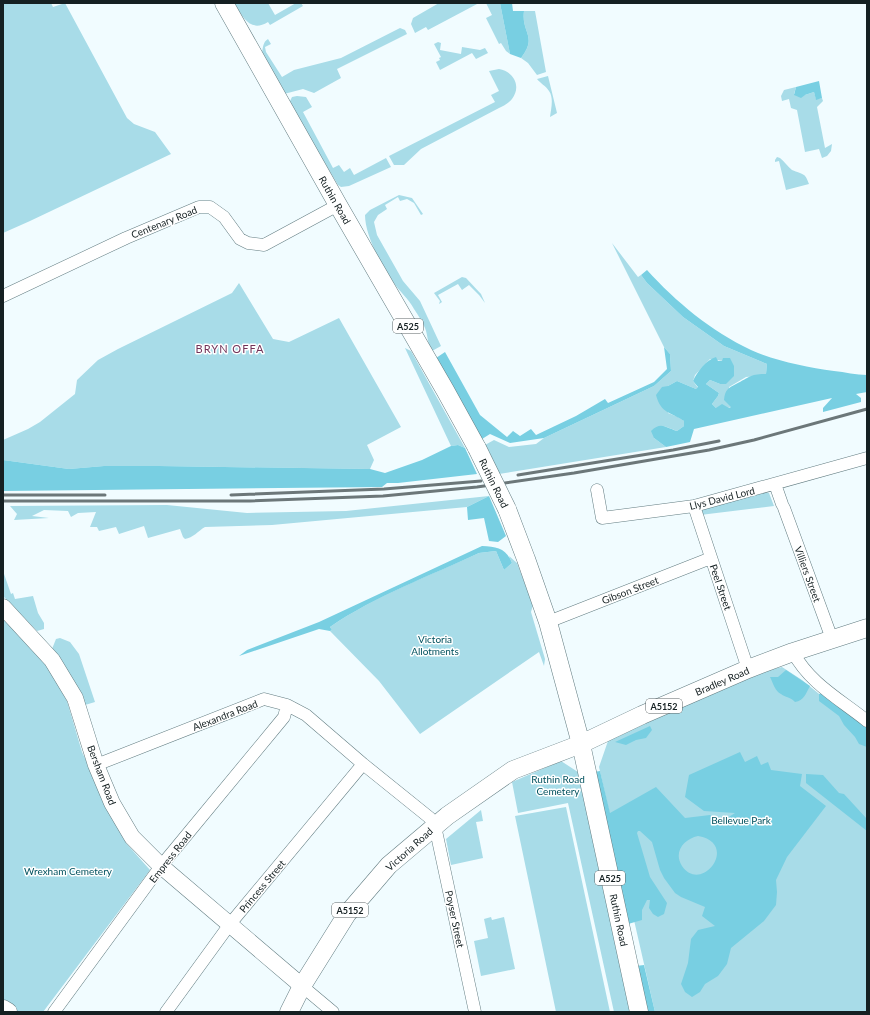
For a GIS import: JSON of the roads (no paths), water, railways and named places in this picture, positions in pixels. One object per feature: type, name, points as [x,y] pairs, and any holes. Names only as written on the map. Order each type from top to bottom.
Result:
[{"type":"main road","name":"Ruthin Road","points":[[224,3],[338,206],[445,390],[477,448],[506,509],[548,622],[581,744],[640,1012]]},
{"type":"main road","name":"Bersham Road","points":[[3,607],[52,660],[75,698],[96,765],[112,803],[132,837],[161,866],[302,986]]},
{"type":"main road","name":"Bradley Road","points":[[581,744],[642,715],[748,669],[793,652],[867,628]]},
{"type":"main road","name":"Victoria Road","points":[[289,1012],[302,986],[347,914],[389,865],[447,816],[513,770],[581,744]]},
{"type":"main road","points":[[3,1009],[8,1012]]},
{"type":"street","name":"Centenary Road","points":[[3,296],[126,238],[199,206],[210,207],[224,217],[240,239],[264,245],[338,206]]},
{"type":"street","name":"Llys David Lord","points":[[597,490],[602,518],[694,506],[867,458]]},
{"type":"street","name":"Villiers Street","points":[[775,484],[832,639]]},
{"type":"street","name":"Peel Street","points":[[694,506],[748,669]]},
{"type":"street","name":"Gibson Street","points":[[548,622],[711,558]]},
{"type":"street","points":[[793,652],[799,664],[819,684],[867,721]]},
{"type":"street","name":"Alexandra Road","points":[[96,765],[264,700],[287,705],[306,714],[363,764],[430,818],[435,826]]},
{"type":"street","name":"Empress Road","points":[[54,1012],[161,866],[284,717],[287,705]]},
{"type":"street","name":"Princess Street","points":[[166,1012],[230,924],[363,764]]},
{"type":"street","name":"Poyser Street","points":[[435,826],[475,1012]]},
{"type":"street","points":[[302,986],[333,1012]]},
{"type":"railway","points":[[3,501],[250,501],[383,496],[477,487],[574,473],[709,450],[754,440],[867,409]]},
{"type":"railway","points":[[518,475],[673,450],[719,441]]},
{"type":"railway","points":[[231,495],[384,489],[481,481]]},
{"type":"railway","points":[[3,495],[105,495]]},
{"type":"district","name":"BRYN OFFA","points":[[230,348]]},
{"type":"park label","name":"Victoria Allotments","points":[[435,644]]},
{"type":"park label","name":"Ruthin Road Cemetery","points":[[558,784]]},
{"type":"park label","name":"Bellevue Park","points":[[741,820]]},
{"type":"park label","name":"Wrexham Cemetery","points":[[68,871]]}]
